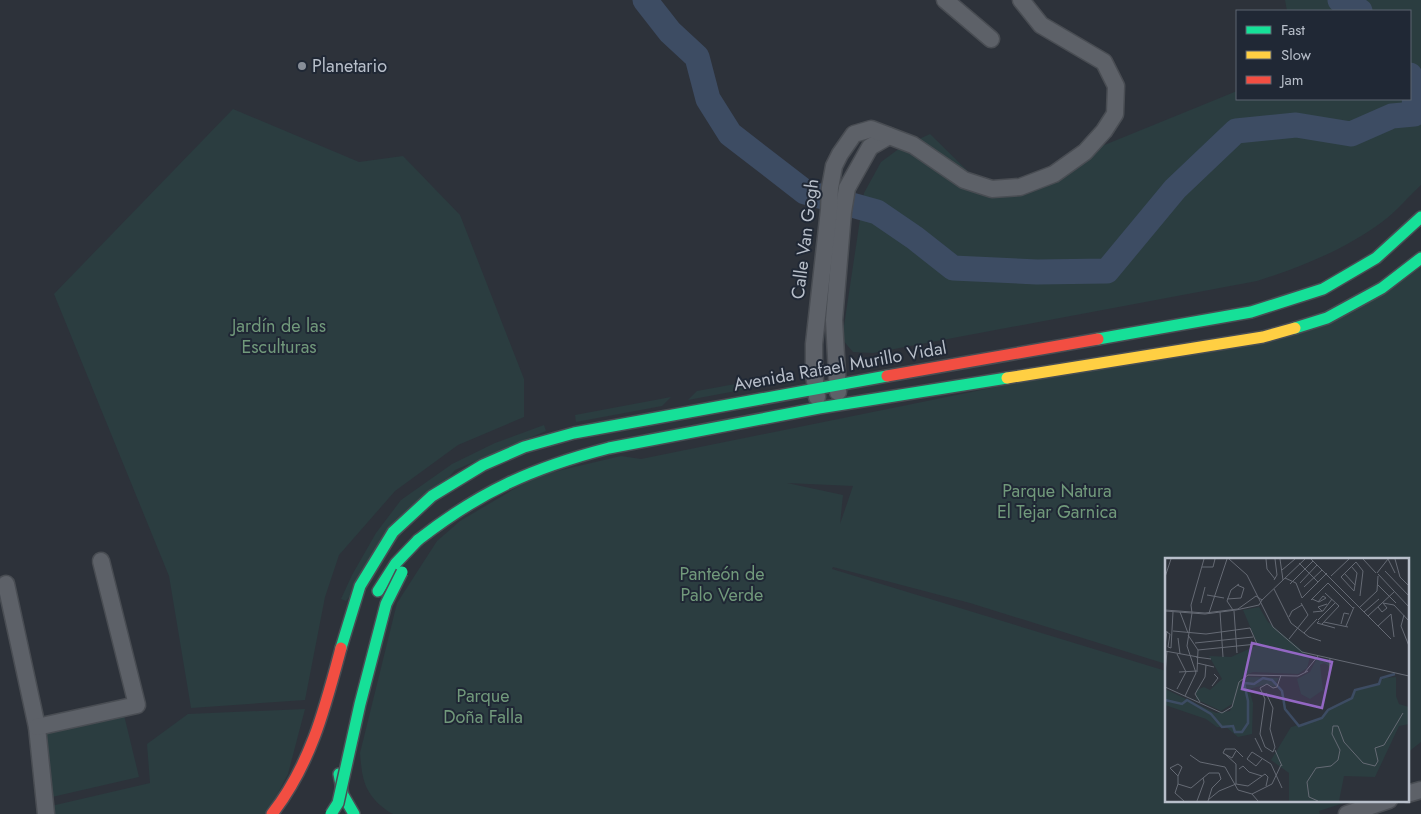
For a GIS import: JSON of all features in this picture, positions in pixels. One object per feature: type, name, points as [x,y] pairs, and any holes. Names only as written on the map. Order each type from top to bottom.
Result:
[{"type":"main road","name":"Avenida Rafael Murillo Vidal","points":[[272,814],[285,799],[301,768],[321,719],[360,586],[393,532],[432,496],[483,465],[524,447],[558,437],[838,384],[1251,312],[1323,289],[1376,258],[1421,217]]},
{"type":"main road","points":[[375,599],[396,563],[418,540],[461,507],[486,492],[557,461],[609,448],[819,408],[1263,337],[1328,318],[1382,288],[1421,258]]},
{"type":"main road","points":[[331,814],[338,803],[360,704],[386,604],[418,540]]},
{"type":"main road","points":[[346,715],[350,697]]},
{"type":"main road","points":[[342,732],[338,780],[347,804],[354,814]]},
{"type":"street","points":[[945,0],[991,40]]},
{"type":"street","points":[[890,136],[913,145],[964,180],[992,189],[1020,187],[1054,174],[1085,152],[1104,131],[1115,114],[1116,86],[1104,62],[1041,25],[1020,0]]},
{"type":"street","name":"Calle Van Gogh","points":[[839,405],[834,320],[836,211],[830,188],[834,166],[854,134],[871,129],[890,136]]},
{"type":"street","name":"Calle Van Gogh","points":[[819,408],[813,356],[816,319],[836,211],[870,147],[890,136]]},
{"type":"street","points":[[816,319],[834,320]]},
{"type":"street","points":[[37,727],[137,705],[101,561]]},
{"type":"street","points":[[6,584],[37,727],[46,814]]},
{"type":"street","points":[[1408,794],[1421,790]]},
{"type":"street","points":[[1347,814],[1383,802]]},
{"type":"green space","points":[[1285,0],[1421,0],[1421,185],[1382,222],[1353,241],[1322,257],[1257,281],[873,353],[853,352],[842,339],[864,193],[881,162],[900,148],[930,134],[989,192],[1236,91],[1236,100],[1411,100],[1411,10],[1287,10]]},
{"type":"green space","name":"Jardín de las Esculturas","points":[[233,109],[359,162],[403,156],[460,215],[524,379],[524,417],[458,445],[395,491],[339,555],[325,597],[305,700],[191,708],[169,576],[54,294]]},
{"type":"green space","points":[[1421,261],[1421,742],[1408,752],[1408,558],[1165,558],[1165,664],[970,603],[833,567],[832,569],[1165,671],[1165,802],[1347,802],[1319,811],[1320,814],[393,814],[374,799],[367,788],[364,782],[360,753],[397,603],[437,541],[460,521],[536,476],[621,456],[641,459],[1295,328]],"holes":[[[787,483],[853,486],[840,524],[843,495]]]},
{"type":"green space","points":[[779,376],[784,382],[688,400],[697,391]]},
{"type":"green space","points":[[671,397],[662,406],[576,422],[575,415]]},
{"type":"green space","points":[[544,425],[546,431],[455,470],[346,601],[341,599],[352,575],[376,533],[401,500],[452,464],[495,443]]},
{"type":"green space","points":[[305,709],[288,774],[267,814],[51,814],[47,807],[150,783],[147,744],[188,714]]},
{"type":"green space","points":[[124,715],[139,777],[52,797],[44,730]]},
{"type":"waterway","points":[[645,0],[670,32],[697,57],[708,99],[730,134],[805,192],[877,212],[915,238],[953,268],[1037,272],[1107,271],[1175,189],[1236,131],[1296,125],[1351,134],[1392,116],[1414,114],[1415,84],[1411,77]]},
{"type":"waterway","points":[[1340,0],[1358,10]]},
{"type":"traffic: fast","points":[[1098,339],[1251,312],[1323,289],[1376,258],[1421,217]]},
{"type":"traffic: fast","points":[[1295,328],[1327,318],[1382,288],[1421,258]]},
{"type":"traffic: fast","points":[[341,648],[360,586],[393,532],[432,496],[483,465],[524,447],[574,433],[887,376]]},
{"type":"traffic: fast","points":[[418,540],[464,508],[508,483],[556,464],[609,448],[819,408],[1007,378]]},
{"type":"traffic: fast","points":[[378,591],[396,563],[418,540]]},
{"type":"traffic: fast","points":[[331,814],[338,803],[360,704],[386,604],[402,572]]},
{"type":"traffic: fast","points":[[339,774],[343,795],[354,814]]},
{"type":"traffic: slow","points":[[1007,378],[1263,337],[1295,328]]},
{"type":"traffic: jam","points":[[887,376],[1098,339]]},
{"type":"traffic: jam","points":[[272,814],[286,795],[307,755],[329,692],[341,648]]},
{"type":"place","name":"Planetario","points":[[302,66]]},
{"type":"park label","name":"Parque Natura El Tejar Garnica","points":[[1057,501]]},
{"type":"park label","name":"Panteón de Palo Verde","points":[[722,584]]},
{"type":"park label","name":"Parque Doña Falla","points":[[483,706]]}]
